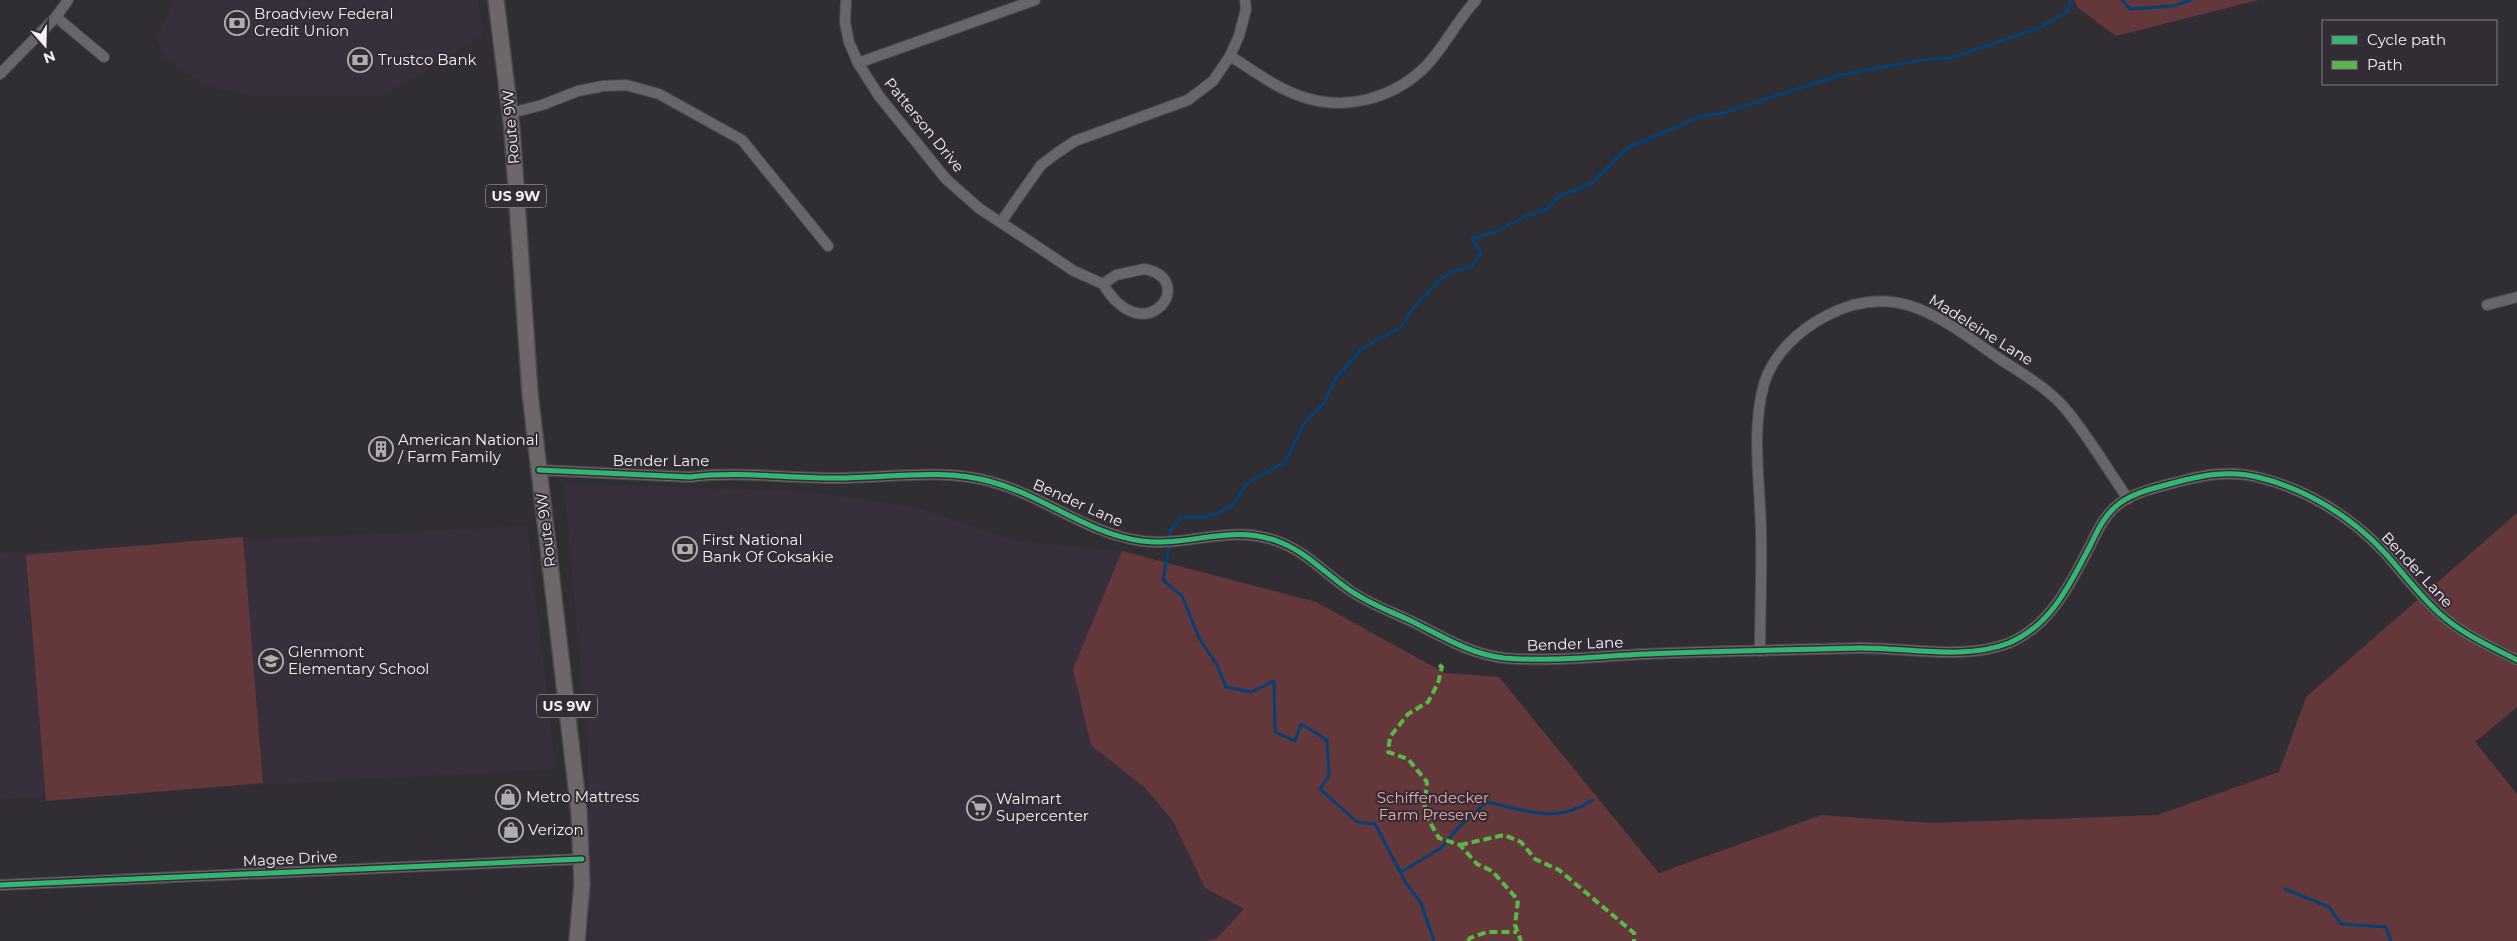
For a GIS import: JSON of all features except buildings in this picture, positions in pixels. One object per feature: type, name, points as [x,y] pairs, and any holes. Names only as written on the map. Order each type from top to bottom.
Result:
[{"type":"main road","name":"Route 9W","points":[[496,0],[511,113],[527,363],[577,790],[582,859],[577,941]]},
{"type":"street","points":[[0,74],[56,16],[68,0]]},
{"type":"street","name":"Patterson Drive","points":[[846,0],[846,23],[849,42],[858,63],[879,96],[946,179],[980,209],[1074,271],[1103,284],[1114,298],[1133,311],[1151,313],[1159,310],[1166,304],[1168,294],[1166,285],[1154,271],[1130,270],[1116,275],[1103,284]]},
{"type":"street","points":[[858,63],[1035,0]]},
{"type":"street","points":[[1001,222],[1041,165],[1057,153],[1076,141],[1188,100],[1213,80],[1230,56],[1246,9],[1245,0]]},
{"type":"street","points":[[1230,56],[1302,97],[1337,103],[1374,99],[1400,88],[1424,68],[1476,0]]},
{"type":"street","points":[[56,16],[104,57]]},
{"type":"street","points":[[511,113],[542,105],[578,91],[603,86],[626,85],[659,94],[742,140],[828,246]]},
{"type":"street","points":[[2487,305],[2517,297]]},
{"type":"street","name":"Madeleine Lane","points":[[1760,651],[1761,533],[1758,410],[1765,382],[1775,361],[1792,340],[1813,322],[1839,309],[1863,302],[1891,302],[1913,305],[1937,316],[2048,391],[2068,411],[2128,499]]},
{"type":"street","name":"Bender Lane","points":[[539,470],[690,476],[715,474],[796,477],[967,476],[1010,487],[1090,526],[1138,540],[1171,542],[1242,533],[1267,538],[1291,547],[1344,587],[1365,600],[1465,648],[1492,656],[1559,660],[1640,654],[1878,648],[1957,652],[1982,650],[2009,642],[2035,626],[2058,602],[2072,581],[2104,520],[2118,505],[2128,499],[2193,478],[2228,473],[2257,477],[2295,490],[2327,506],[2358,528],[2385,553],[2436,611],[2454,626],[2517,660]]},
{"type":"street","name":"Magee Drive","points":[[0,885],[582,859]]},
{"type":"shaded area","points":[[175,0],[478,0],[483,35],[383,96],[254,96],[209,87],[164,58],[157,37]]},
{"type":"shaded area","points":[[564,483],[813,492],[919,508],[1015,541],[1122,551],[1073,669],[1091,744],[1145,788],[1173,821],[1205,888],[1245,910],[1215,939],[1205,941],[590,941],[588,750]]},
{"type":"shaded area","name":"Glenmont Elementary School","points":[[527,526],[556,769],[0,799],[0,553]]},
{"type":"green space","points":[[2074,0],[2259,0],[2116,36],[2078,8]]},
{"type":"green space","name":"Schiffendecker Farm Preserve","points":[[2517,513],[2517,707],[2475,742],[2517,794],[2517,941],[1205,941],[1216,939],[1244,909],[1205,888],[1173,821],[1145,788],[1091,745],[1073,669],[1122,551],[1316,602],[1445,673],[1499,677],[1659,873],[1821,815],[1932,823],[2157,815],[2279,772],[2306,697]]},
{"type":"green space","points":[[243,537],[263,783],[46,801],[26,555]]},
{"type":"waterway","points":[[1170,536],[1170,530],[1182,517],[1208,517],[1233,505],[1246,484],[1285,462],[1305,422],[1324,403],[1336,378],[1362,348],[1400,328],[1416,305],[1442,278],[1454,271],[1472,266],[1481,253],[1472,238],[1495,232],[1524,217],[1547,209],[1559,196],[1591,184],[1627,148],[1702,116],[1723,113],[1840,75],[1922,60],[1950,58],[2036,29],[2066,13],[2072,0]]},
{"type":"waterway","points":[[2122,0],[2130,9],[2173,6],[2191,0]]},
{"type":"waterway","points":[[1169,547],[1163,580],[1182,596],[1199,638],[1217,665],[1226,687],[1251,692],[1274,681],[1275,732],[1295,741],[1301,724],[1327,740],[1329,776],[1320,789],[1357,822],[1375,824],[1406,883],[1421,903],[1434,941]]},
{"type":"waterway","points":[[1401,872],[1441,848],[1459,827],[1487,802],[1528,811],[1554,814],[1579,808],[1592,800]]},
{"type":"waterway","points":[[2285,889],[2329,907],[2341,924],[2386,927],[2391,941]]},
{"type":"marked path","points":[[1439,665],[1442,667],[1438,683],[1428,702],[1408,714],[1390,737],[1388,752],[1408,759],[1427,782],[1424,812],[1439,838],[1460,845],[1477,864],[1492,871],[1518,900],[1515,925],[1521,941]]},
{"type":"marked path","points":[[1460,845],[1504,835],[1521,842],[1535,859],[1559,870],[1634,933],[1634,941]]},
{"type":"marked path","points":[[1468,941],[1470,938],[1487,932],[1517,932]]},
{"type":"cycle path","points":[[539,470],[690,477],[743,475],[851,478],[933,474],[973,478],[1011,488],[1103,531],[1122,537],[1160,542],[1229,535],[1264,537],[1300,552],[1355,594],[1456,644],[1491,656],[1522,659],[1858,648],[1934,652],[1972,651],[1991,648],[2009,643],[2024,635],[2049,614],[2068,587],[2103,522],[2120,503],[2140,493],[2187,479],[2207,475],[2237,474],[2257,477],[2293,488],[2343,516],[2358,527],[2385,553],[2439,613],[2476,639],[2517,660]]},
{"type":"cycle path","points":[[0,885],[582,859]]},
{"type":"place","name":"Broadview Federal Credit Union","points":[[237,23]]},
{"type":"place","name":"Trustco Bank","points":[[360,60]]},
{"type":"place","name":"American National / Farm Family","points":[[381,449]]},
{"type":"place","name":"First National Bank Of Coksakie","points":[[685,549]]},
{"type":"place","name":"Glenmont Elementary School","points":[[271,661]]},
{"type":"place","name":"Metro Mattress","points":[[508,797]]},
{"type":"place","name":"Walmart Supercenter","points":[[979,808]]},
{"type":"place","name":"Verizon","points":[[511,830]]}]
